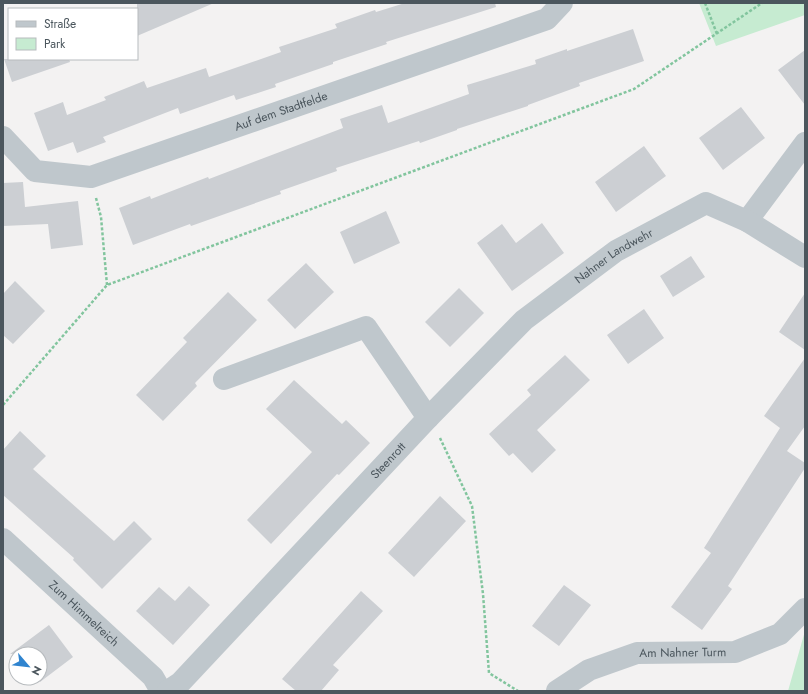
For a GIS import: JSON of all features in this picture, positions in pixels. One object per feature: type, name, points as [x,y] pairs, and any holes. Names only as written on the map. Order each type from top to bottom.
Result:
[{"type":"street","name":"Auf dem Stadtfelde","points":[[3,137],[35,171],[91,177],[547,19],[562,3]]},
{"type":"street","points":[[805,143],[747,221],[805,257]]},
{"type":"street","name":"Nahner Landwehr","points":[[428,418],[524,320],[616,251],[706,203],[747,221]]},
{"type":"street","points":[[224,379],[366,327],[428,418]]},
{"type":"street","name":"Steenrott","points":[[168,691],[180,683],[428,418]]},
{"type":"street","name":"Zum Himmelreich","points":[[3,540],[153,677],[161,691]]},
{"type":"street","name":"Am Nahner Turm","points":[[557,691],[589,670],[637,653],[735,652],[780,634],[805,609]]},
{"type":"path","points":[[705,3],[717,34]]},
{"type":"path","points":[[3,405],[107,285],[634,89],[762,3]]},
{"type":"path","points":[[91,177],[101,217],[107,285]]},
{"type":"path","points":[[428,418],[440,436],[472,506],[483,594],[489,673],[518,691]]},
{"type":"green space","points":[[699,3],[805,3],[805,15],[716,46]]},
{"type":"green space","points":[[805,631],[805,691],[788,691]]},
{"type":"building","points":[[137,3],[214,3],[138,36]]},
{"type":"building","points":[[405,3],[495,3],[496,7],[386,42],[387,44],[333,62],[333,64],[275,84],[276,87],[236,100],[234,95],[180,114],[178,108],[103,137],[106,142],[77,153],[73,142],[48,151],[34,113],[63,102],[67,115],[106,100],[104,97],[144,81],[147,88],[206,68],[209,77],[281,52],[279,47],[337,28],[335,24],[375,10],[376,12]]},
{"type":"building","points":[[633,29],[644,61],[579,83],[580,86],[528,106],[457,129],[420,143],[419,141],[336,168],[337,171],[280,191],[281,194],[191,226],[190,224],[133,245],[119,208],[150,196],[151,199],[208,177],[209,179],[343,128],[340,119],[382,105],[388,123],[469,94],[467,85],[536,64],[535,60]]},
{"type":"building","points":[[805,50],[805,105],[778,70]]},
{"type":"building","points":[[4,59],[69,60],[70,62],[12,82]]},
{"type":"building","points":[[741,107],[765,138],[723,170],[699,138]]},
{"type":"building","points":[[644,146],[666,176],[616,212],[595,182]]},
{"type":"building","points":[[23,182],[25,207],[78,201],[83,245],[51,249],[48,224],[3,226],[3,183]]},
{"type":"building","points":[[386,211],[400,243],[354,264],[340,232]]},
{"type":"building","points":[[542,223],[564,253],[512,291],[477,243],[502,224],[516,243]]},
{"type":"building","points":[[691,256],[705,277],[673,297],[660,276]]},
{"type":"building","points":[[306,263],[334,292],[295,329],[267,300]]},
{"type":"building","points":[[15,281],[45,311],[13,344],[3,335],[3,294]]},
{"type":"building","points":[[459,288],[484,313],[450,347],[425,322]]},
{"type":"building","points":[[228,292],[257,320],[195,383],[197,386],[163,421],[136,395],[187,342],[183,338]]},
{"type":"building","points":[[805,293],[805,350],[779,332]]},
{"type":"building","points":[[644,309],[664,338],[628,364],[607,335]]},
{"type":"building","points":[[565,355],[590,380],[537,430],[556,450],[532,473],[513,453],[509,456],[489,434],[531,395],[527,390]]},
{"type":"building","points":[[805,358],[805,426],[787,451],[805,463],[805,468],[728,586],[732,589],[702,630],[671,607],[711,553],[704,548],[780,428],[764,416]]},
{"type":"building","points":[[294,380],[342,424],[346,420],[370,443],[339,475],[337,474],[271,544],[247,520],[312,452],[266,409]]},
{"type":"building","points":[[20,431],[46,456],[33,469],[114,541],[134,521],[152,539],[102,589],[73,560],[74,558],[3,495],[3,450]]},
{"type":"building","points":[[440,496],[466,521],[414,577],[388,553]]},
{"type":"building","points":[[564,585],[591,605],[559,646],[532,626]]},
{"type":"building","points":[[189,586],[210,605],[173,645],[136,611],[159,587],[175,601]]},
{"type":"building","points":[[361,591],[383,611],[333,665],[339,670],[321,691],[296,691],[282,679]]},
{"type":"building","points":[[49,625],[73,657],[48,676],[48,646],[21,646]]}]
